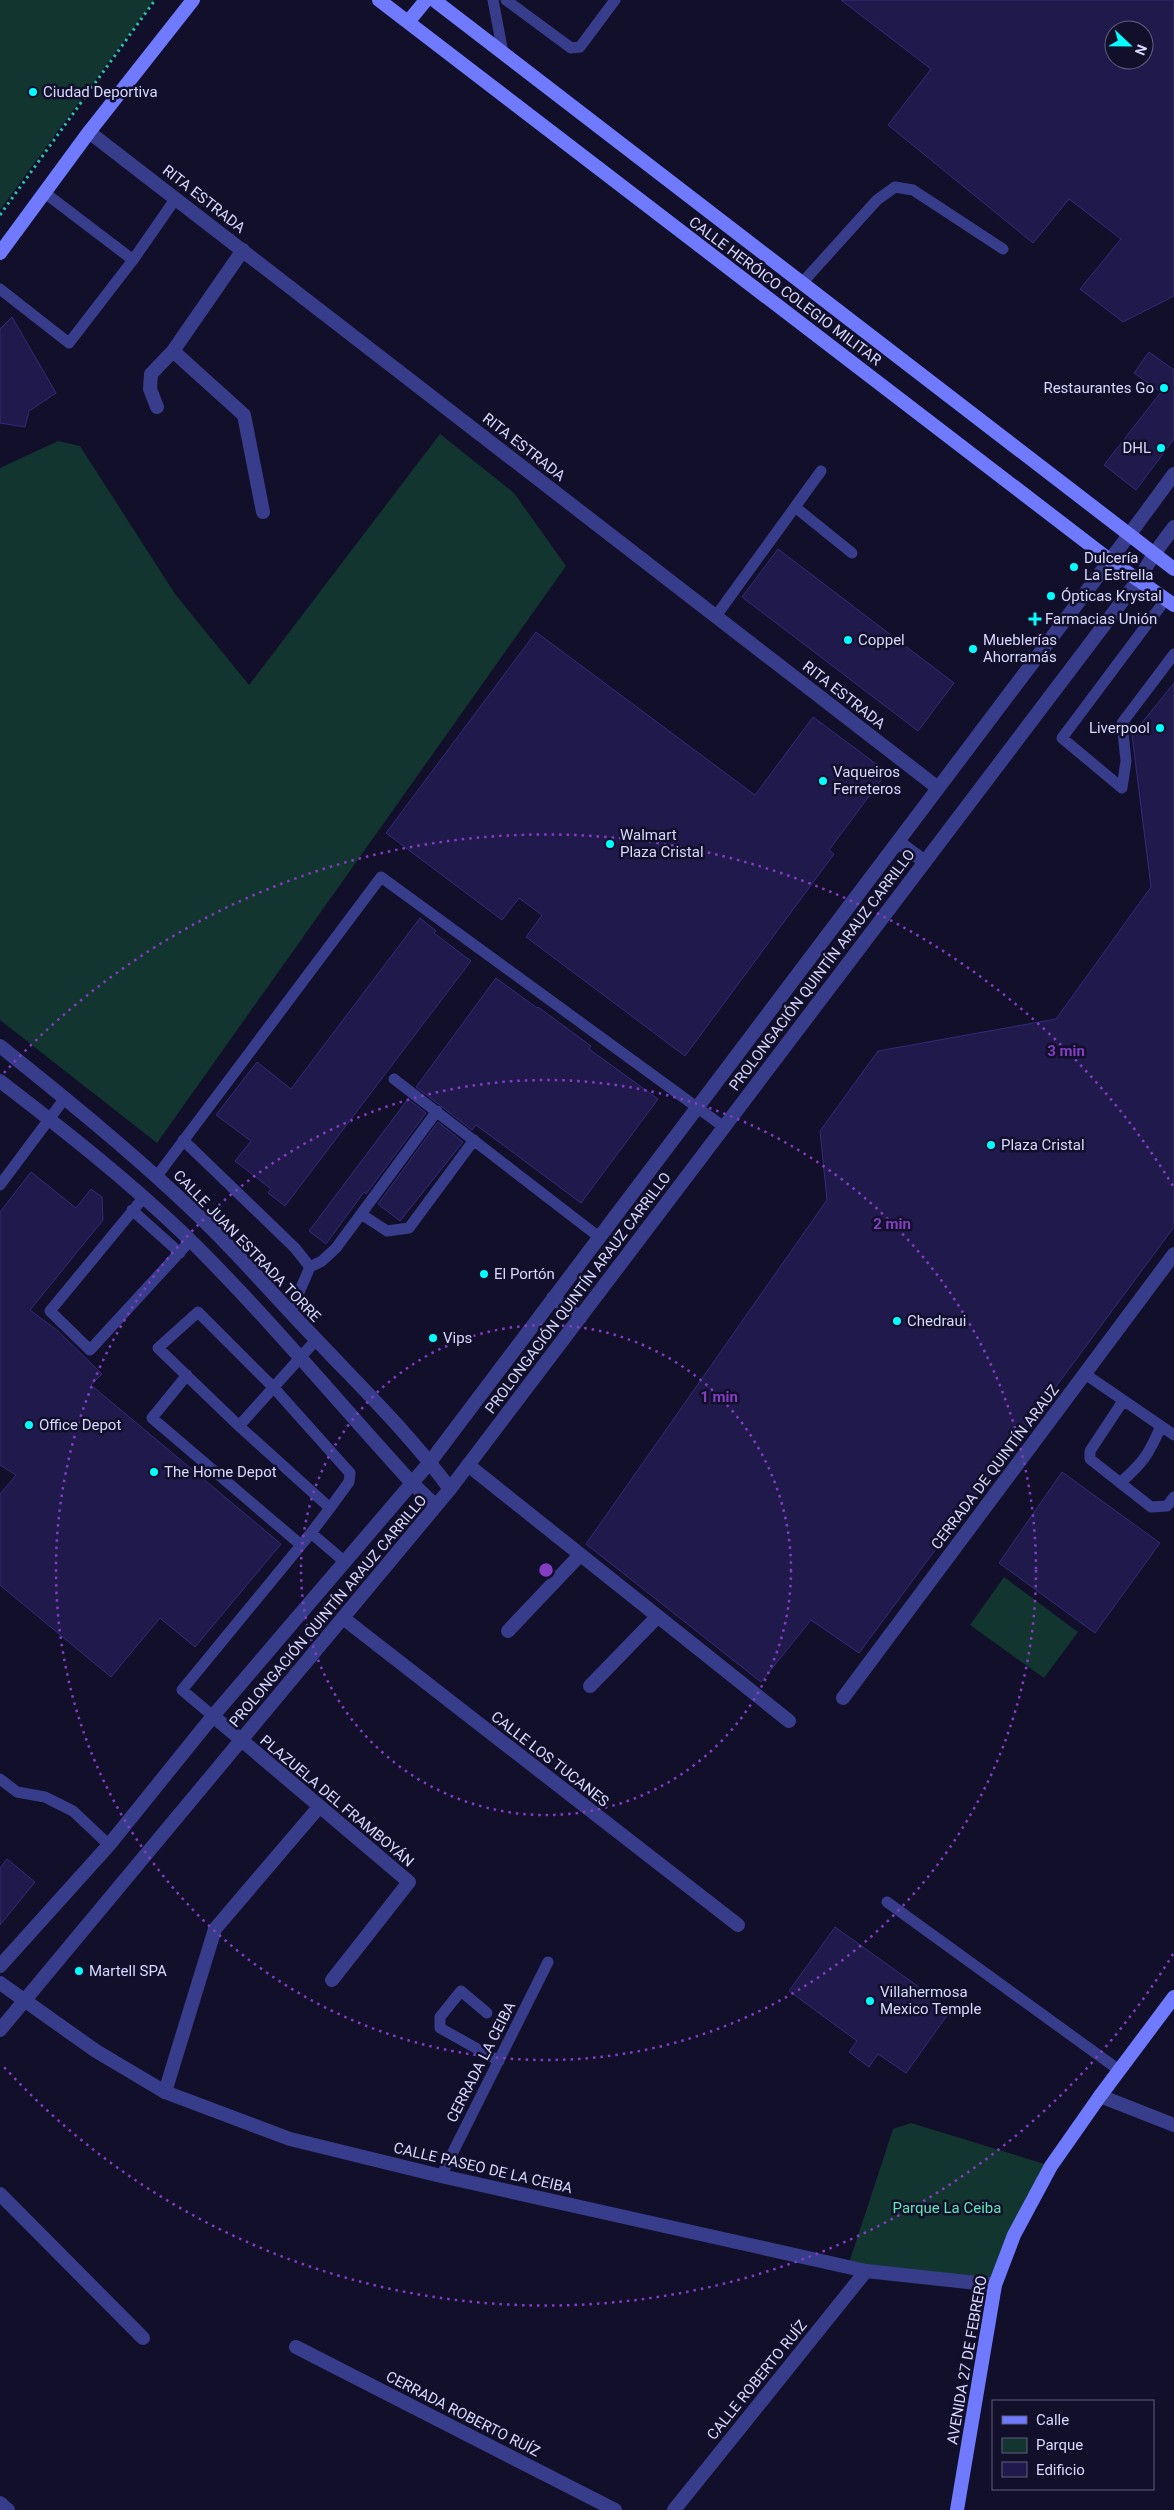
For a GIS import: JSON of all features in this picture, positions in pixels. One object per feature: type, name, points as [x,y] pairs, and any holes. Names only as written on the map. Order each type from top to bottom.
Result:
[{"type":"main road","points":[[0,253],[89,132],[193,0]]},
{"type":"main road","name":"CALLE HERÓICO COLEGIO MILITAR","points":[[379,0],[1111,561],[1170,602]]},
{"type":"main road","points":[[408,22],[426,0]]},
{"type":"main road","name":"CALLE HERÓICO COLEGIO MILITAR","points":[[434,0],[1174,569]]},
{"type":"main road","name":"AVENIDA 27 DE FEBRERO","points":[[957,2510],[995,2285],[1014,2235],[1051,2166],[1100,2096],[1174,1997]]},
{"type":"street","name":"RITA ESTRADA","points":[[89,132],[938,788]]},
{"type":"street","points":[[157,407],[150,388],[151,374],[173,351],[243,250]]},
{"type":"street","points":[[173,351],[244,415],[263,512]]},
{"type":"street","name":"PROLONGACIÓN QUINTÍN ARAUZ CARRILLO","points":[[0,1966],[110,1845],[213,1716],[430,1462],[1111,561],[1174,474]]},
{"type":"street","name":"PROLONGACIÓN QUINTÍN ARAUZ CARRILLO","points":[[0,2030],[450,1489],[1139,579],[1154,554],[1174,527]]},
{"type":"street","points":[[898,842],[925,862]]},
{"type":"street","name":"CALLE JUAN ESTRADA TORRE","points":[[0,1046],[157,1176],[206,1223],[430,1462],[450,1489]]},
{"type":"street","points":[[0,1081],[50,1119],[144,1197],[190,1241],[412,1483],[436,1506]]},
{"type":"street","name":"CERRADA DE QUINTÍN ARAUZ","points":[[843,1698],[1174,1254]]},
{"type":"street","points":[[553,1298],[580,1318]]},
{"type":"street","points":[[468,1465],[788,1721]]},
{"type":"street","points":[[508,1631],[580,1555]]},
{"type":"street","points":[[590,1686],[658,1617]]},
{"type":"street","name":"CALLE LOS TUCANES","points":[[343,1618],[738,1925]]},
{"type":"street","name":"PLAZUELA DEL FRAMBOYÁN","points":[[213,1716],[240,1741],[410,1882],[332,1980]]},
{"type":"street","points":[[165,2092],[215,1929],[319,1807]]},
{"type":"street","name":"CALLE PASEO DE LA CEIBA","points":[[0,1983],[24,2002],[96,2051],[165,2092],[290,2139],[441,2176],[866,2271],[995,2285]]},
{"type":"street","points":[[1100,2096],[1174,2125]]},
{"type":"street","points":[[0,2194],[144,2338]]},
{"type":"street","name":"CALLE ROBERTO RUÍZ","points":[[674,2510],[866,2271]]},
{"type":"street","name":"CERRADA ROBERTO RUÍZ","points":[[296,2347],[615,2510]]},
{"type":"street","points":[[0,2503],[8,2510]]},
{"type":"lane","points":[[493,0],[503,53]]},
{"type":"lane","points":[[506,0],[572,48],[580,47],[614,0]]},
{"type":"lane","points":[[802,283],[876,200],[895,187],[913,190],[1003,249]]},
{"type":"lane","points":[[45,193],[133,260]]},
{"type":"lane","points":[[0,288],[70,342],[133,260],[176,198]]},
{"type":"lane","points":[[716,616],[821,471]]},
{"type":"lane","points":[[795,508],[852,553]]},
{"type":"lane","points":[[1170,602],[1062,738],[1122,788],[1126,761],[1122,723],[1174,654]]},
{"type":"lane","points":[[157,1176],[381,877],[724,1127]]},
{"type":"lane","points":[[394,1079],[599,1237]]},
{"type":"lane","points":[[0,1185],[65,1098]]},
{"type":"lane","points":[[290,1313],[310,1267],[322,1261],[336,1248],[437,1112]]},
{"type":"lane","points":[[183,1140],[295,1248],[310,1267]]},
{"type":"lane","points":[[361,1214],[387,1231],[409,1228],[474,1140]]},
{"type":"lane","points":[[144,1197],[50,1311],[90,1350],[190,1241]]},
{"type":"lane","points":[[132,1210],[180,1252]]},
{"type":"lane","points":[[213,1716],[182,1690],[311,1533],[330,1508],[349,1482],[350,1473],[274,1388],[198,1312],[158,1348],[239,1426],[330,1508]]},
{"type":"lane","points":[[239,1426],[316,1340]]},
{"type":"lane","points":[[1084,1374],[1174,1435]]},
{"type":"lane","points":[[187,1375],[152,1418],[302,1544]]},
{"type":"lane","points":[[1123,1401],[1090,1452],[1090,1459],[1151,1507],[1167,1506],[1174,1497]]},
{"type":"lane","points":[[1120,1483],[1150,1453],[1161,1426]]},
{"type":"lane","points":[[311,1533],[345,1562]]},
{"type":"lane","points":[[0,1779],[17,1792],[45,1796],[73,1811],[110,1845]]},
{"type":"lane","points":[[887,1902],[1119,2070]]},
{"type":"lane","name":"CERRADA LA CEIBA","points":[[441,2176],[548,1962]]},
{"type":"lane","points":[[487,2013],[461,1991],[440,2016],[440,2028],[499,2061]]},
{"type":"path","points":[[0,215],[156,0]]},
{"type":"green space","name":"Ciudad Deportiva","points":[[0,0],[154,0],[0,210]]},
{"type":"green space","points":[[440,434],[514,493],[566,566],[157,1143],[0,1020],[0,468],[58,441],[80,446],[175,594],[249,685]]},
{"type":"green space","points":[[1004,1577],[1078,1632],[1044,1678],[970,1625]]},
{"type":"green space","name":"Parque La Ceiba","points":[[911,2123],[1051,2166],[995,2285],[848,2266],[893,2129]]},
{"type":"building","points":[[841,0],[1174,0],[1174,296],[1123,322],[1080,289],[1121,239],[1069,199],[1033,243],[888,125],[931,69]]},
{"type":"building","points":[[12,317],[56,393],[29,411],[25,427],[0,423],[0,329]]},
{"type":"building","points":[[1149,352],[1174,370],[1174,439],[1136,490],[1104,465],[1161,392],[1134,373]]},
{"type":"building","name":"Coppel","points":[[778,549],[954,683],[918,731],[742,597]]},
{"type":"building","name":"Walmart Plaza Cristal","points":[[536,632],[755,795],[813,717],[887,772],[829,850],[834,854],[685,1056],[526,937],[542,915],[519,898],[502,920],[386,833]]},
{"type":"building","points":[[1174,683],[1174,1227],[859,1653],[811,1620],[761,1682],[586,1544],[827,1200],[820,1131],[878,1051],[1056,1019],[1151,887],[1132,735]]},
{"type":"building","points":[[420,918],[436,931],[434,933],[471,961],[285,1206],[268,1193],[271,1189],[235,1161],[251,1141],[216,1115],[257,1062],[291,1089]]},
{"type":"building","points":[[496,978],[591,1046],[589,1049],[658,1099],[581,1203],[476,1125],[472,1130],[416,1087]]},
{"type":"building","points":[[408,1099],[426,1113],[326,1244],[309,1231]]},
{"type":"building","points":[[438,1122],[463,1142],[400,1221],[378,1204]]},
{"type":"building","points":[[31,1172],[76,1208],[91,1189],[102,1197],[103,1220],[30,1310],[58,1331],[102,1374],[91,1385],[281,1544],[195,1647],[160,1618],[111,1677],[0,1585],[0,1494],[16,1475],[0,1465],[0,1212]]},
{"type":"building","points":[[1062,1472],[1160,1543],[1095,1633],[999,1563]]},
{"type":"building","points":[[7,1859],[35,1882],[0,1925],[0,1868]]},
{"type":"building","name":"Villahermosa Mexico Temple","points":[[835,1927],[951,2010],[906,2073],[878,2054],[869,2067],[849,2052],[857,2041],[789,1991]]},
{"type":"place","name":"Ciudad Deportiva","points":[[33,92]]},
{"type":"place","name":"Restaurantes Go","points":[[1164,388]]},
{"type":"place","name":"DHL","points":[[1161,448]]},
{"type":"place","name":"Dulcería La Estrella","points":[[1074,567]]},
{"type":"place","name":"Ópticas Krystal","points":[[1051,596]]},
{"type":"place","name":"Farmacias Unión","points":[[1035,619]]},
{"type":"place","name":"Coppel","points":[[848,640]]},
{"type":"place","name":"Mueblerías Ahorramás","points":[[973,649]]},
{"type":"place","name":"Liverpool","points":[[1160,728]]},
{"type":"place","name":"Vaqueiros Ferreteros","points":[[823,781]]},
{"type":"place","name":"Walmart Plaza Cristal","points":[[610,844]]},
{"type":"place","name":"Plaza Cristal","points":[[991,1145]]},
{"type":"place","name":"El Portón","points":[[484,1274]]},
{"type":"place","name":"Chedraui","points":[[897,1321]]},
{"type":"place","name":"Vips","points":[[433,1338]]},
{"type":"place","name":"Office Depot","points":[[29,1425]]},
{"type":"place","name":"The Home Depot","points":[[154,1472]]},
{"type":"place","name":"Martell SPA","points":[[79,1971]]},
{"type":"place","name":"Villahermosa Mexico Temple","points":[[870,2001]]}]
